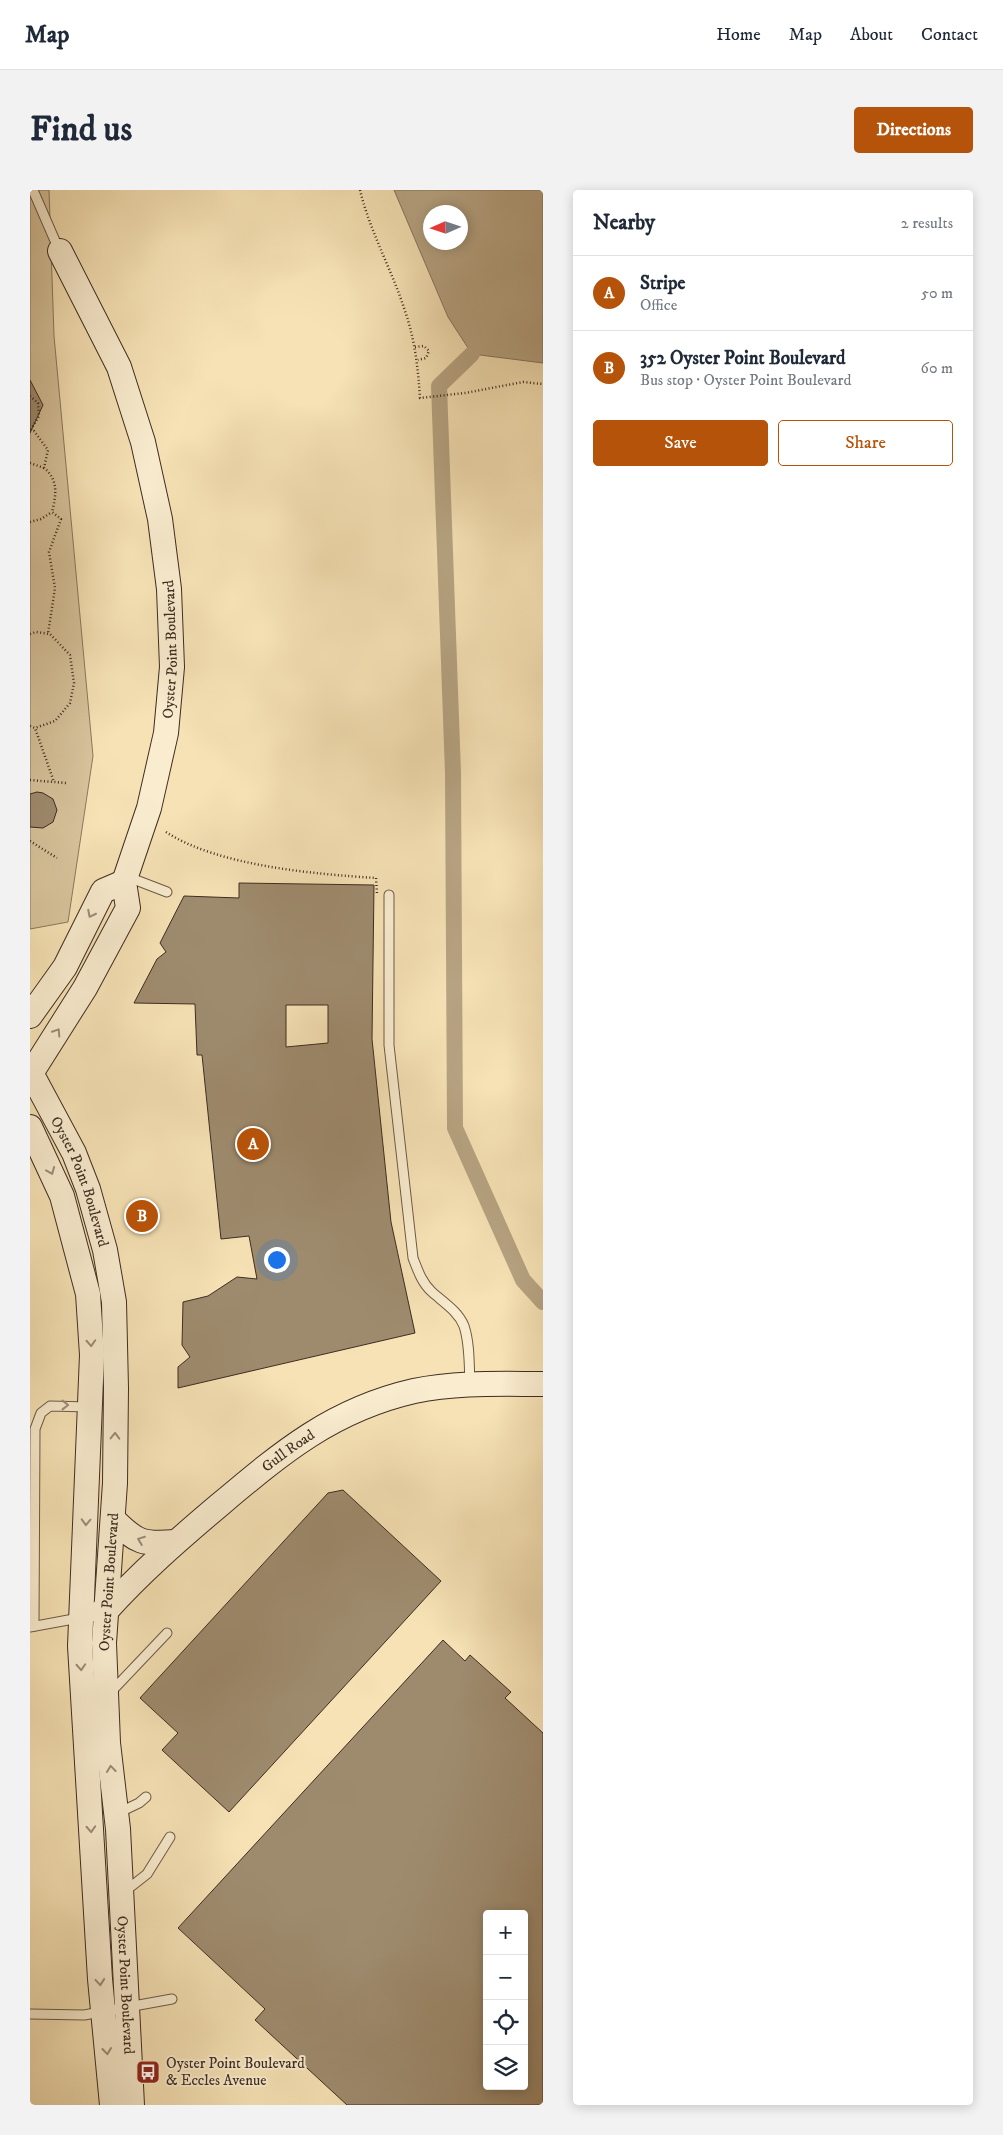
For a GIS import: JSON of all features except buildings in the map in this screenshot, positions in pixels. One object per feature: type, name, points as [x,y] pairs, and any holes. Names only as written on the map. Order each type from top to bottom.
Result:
[{"type":"street","name":"Oyster Point Boulevard","points":[[60,251],[122,376],[143,442],[160,519],[169,589],[172,667],[166,733],[149,808],[124,879],[128,908],[85,988],[31,1073],[74,1153],[105,1250],[114,1302],[114,1520],[104,1643],[108,1743],[122,1893],[132,2105]]},
{"type":"street","points":[[30,1016],[65,966],[103,891],[124,879]]},
{"type":"street","name":"Oyster Point Boulevard","points":[[30,1127],[62,1196],[88,1294],[92,1355],[85,1567],[80,1618],[98,1942],[112,2105]]},
{"type":"street","name":"Gull Road","points":[[106,1611],[130,1584],[175,1542],[271,1462],[321,1427],[350,1412],[380,1401],[414,1392],[470,1384],[543,1384]]},
{"type":"street","points":[[114,1520],[139,1541],[156,1544],[175,1542]]},
{"type":"street","points":[[80,1618],[106,1611]]},
{"type":"lane","points":[[33,190],[60,251]]},
{"type":"lane","points":[[124,879],[167,892]]},
{"type":"lane","points":[[389,894],[389,1045],[413,1258],[420,1276],[431,1291],[445,1302],[463,1324],[468,1351],[470,1384]]},
{"type":"lane","points":[[80,1618],[32,1627],[32,1447],[35,1429],[41,1413],[50,1406],[90,1407]]},
{"type":"lane","points":[[106,1697],[167,1633]]},
{"type":"lane","points":[[116,1814],[139,1803],[146,1797]]},
{"type":"lane","points":[[122,1893],[147,1874],[170,1837]]},
{"type":"lane","points":[[30,2014],[84,2015],[172,1999]]},
{"type":"path","points":[[360,190],[369,221],[405,311],[415,347],[420,398],[465,393],[523,382],[543,384]]},
{"type":"path","points":[[415,347],[424,346],[429,351],[426,358],[417,360]]},
{"type":"path","points":[[30,396],[38,403],[39,416],[30,431],[38,436],[48,450],[44,468]]},
{"type":"path","points":[[30,463],[44,468],[51,474],[57,494],[52,512]]},
{"type":"path","points":[[30,522],[52,512]]},
{"type":"path","points":[[48,634],[55,588],[49,552],[61,519],[52,512]]},
{"type":"path","points":[[30,634],[36,632],[48,634],[70,655],[74,683],[70,703],[55,721],[35,728],[30,726]]},
{"type":"path","points":[[35,728],[54,782]]},
{"type":"path","points":[[30,780],[66,783]]},
{"type":"path","points":[[166,832],[181,841],[227,856],[282,869],[328,875],[376,878],[376,893],[389,894]]},
{"type":"path","points":[[30,840],[57,858]]},
{"type":"shaded area","points":[[30,190],[49,190],[54,336],[93,756],[68,922],[30,929]]},
{"type":"shaded area","points":[[394,190],[543,190],[543,363],[472,354],[448,317]]},
{"type":"waterway","points":[[472,354],[439,386],[453,773],[455,1128],[523,1280],[543,1302]]},
{"type":"place","name":"Stripe","points":[[253,1144]]},
{"type":"place","name":"352 Oyster Point Boulevard","points":[[142,1216]]},
{"type":"place","name":"Oyster Point Boulevard & Eccles Avenue","points":[[148,2072]]}]
